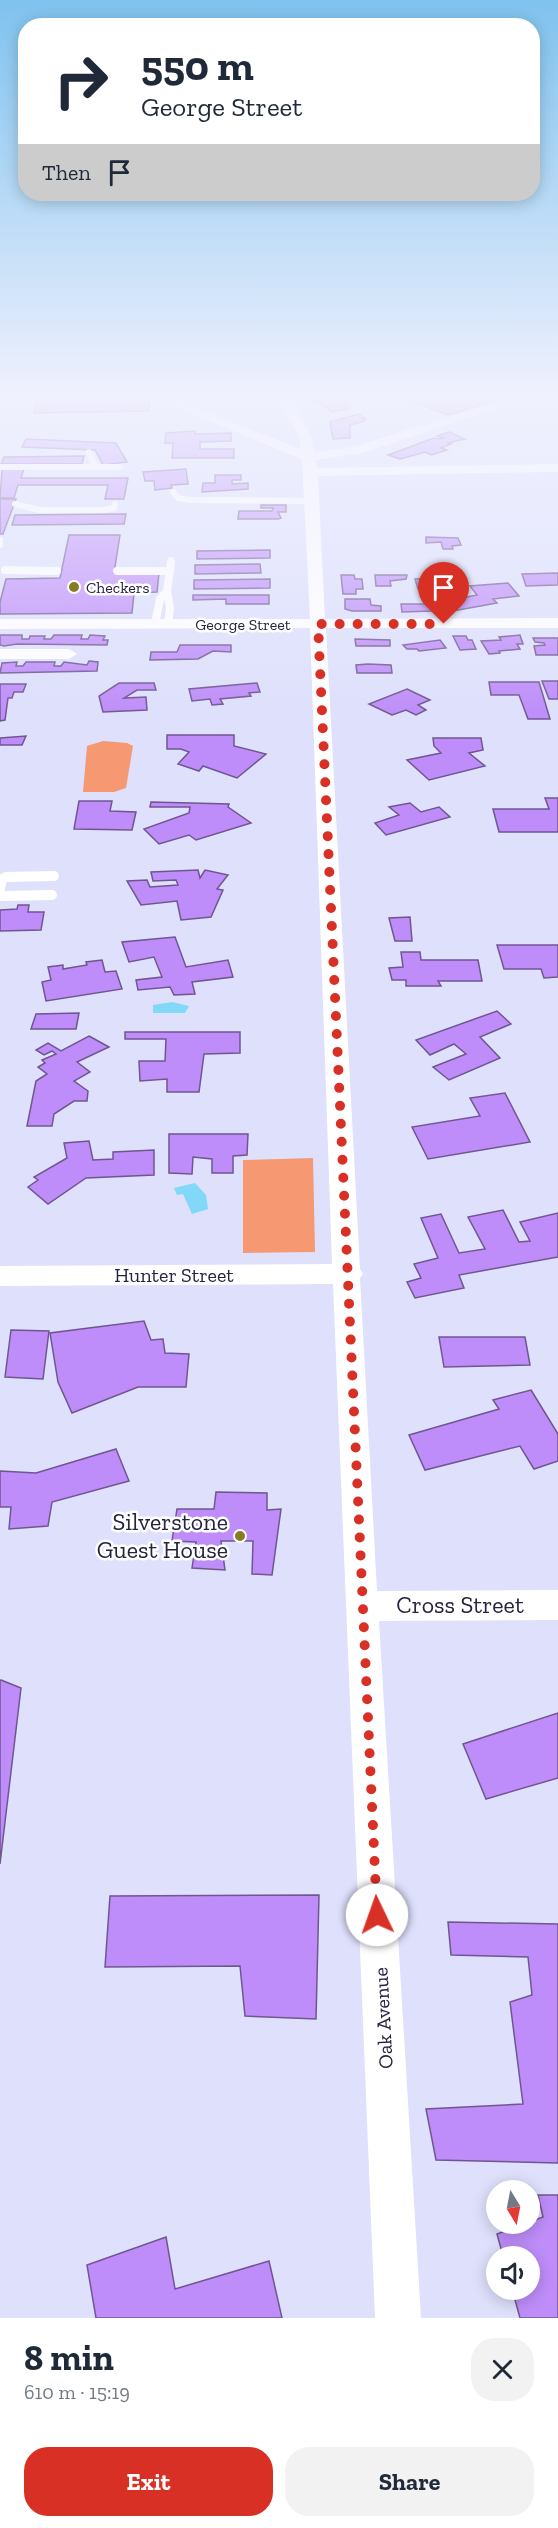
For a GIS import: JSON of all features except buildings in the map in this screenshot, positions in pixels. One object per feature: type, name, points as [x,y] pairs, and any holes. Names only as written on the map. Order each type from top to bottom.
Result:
[{"type":"street","name":"Oak Avenue","points":[[313,502],[362,1606],[398,2318]]},
{"type":"street","name":"George Street","points":[[0,624],[558,623]]},
{"type":"street","points":[[0,654],[69,654]]},
{"type":"street","name":"Hunter Street","points":[[0,1276],[349,1274]]},
{"type":"street","name":"Cross Street","points":[[362,1606],[558,1605]]},
{"type":"lane","points":[[15,504],[39,510],[105,510],[114,508],[115,504]]},
{"type":"lane","points":[[0,540],[0,545]]},
{"type":"lane","points":[[161,624],[170,608],[167,591],[171,560]]},
{"type":"lane","points":[[5,570],[57,571]]},
{"type":"lane","points":[[117,570],[170,571]]},
{"type":"lane","points":[[161,624],[160,599],[167,591]]},
{"type":"lane","points":[[0,888],[2,879],[6,877],[54,876]]},
{"type":"lane","points":[[0,896],[52,895]]},
{"type":"shaded area","points":[[103,741],[127,743],[133,746],[126,788],[114,792],[83,792],[87,746]]},
{"type":"shaded area","points":[[313,1158],[315,1252],[243,1253],[243,1160]]},
{"type":"water","points":[[172,1002],[189,1006],[185,1013],[153,1013],[153,1005]]},
{"type":"water","points":[[195,1183],[206,1195],[208,1209],[192,1214],[183,1194],[177,1195],[174,1188]]},
{"type":"place","name":"Checkers","points":[[74,587]]},
{"type":"place","name":"Silverstone Guest House","points":[[240,1536]]},
{"type":"route","points":[[377,1915],[318,624],[444,624]]}]
